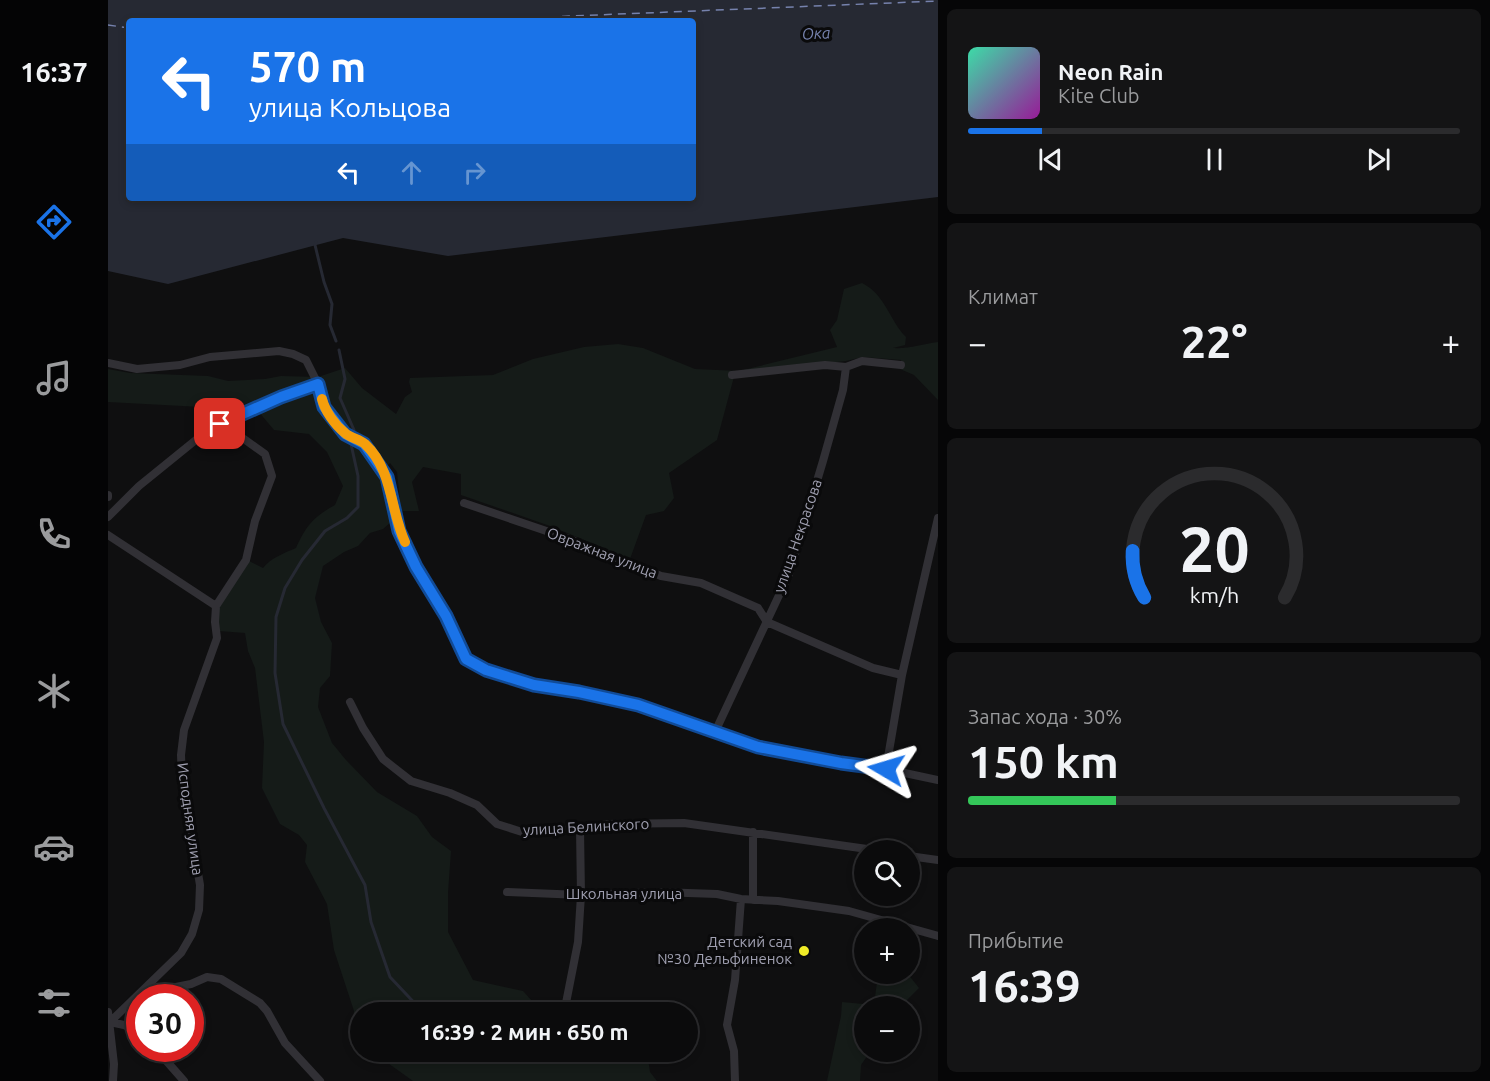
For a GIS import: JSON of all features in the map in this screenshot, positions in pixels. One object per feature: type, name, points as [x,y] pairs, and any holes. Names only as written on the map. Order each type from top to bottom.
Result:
[{"type":"street","points":[[108,363],[137,369],[180,365],[210,357],[279,351],[306,360],[318,384],[324,407],[345,434],[364,444],[387,477],[399,531],[416,567],[446,616],[466,659],[486,670],[534,685],[638,705],[758,747],[938,780]]},
{"type":"street","points":[[732,375],[825,365],[846,367],[862,361],[901,364]]},
{"type":"street","name":"улица Некрасова","points":[[715,732],[789,574],[843,390],[846,367]]},
{"type":"street","points":[[108,517],[138,486],[213,426],[318,384]]},
{"type":"street","points":[[108,535],[216,606],[246,560],[255,521],[272,476],[265,454],[243,439]]},
{"type":"street","name":"Овражная улица","points":[[464,503],[567,538],[661,576],[701,583],[758,608],[766,622],[856,662],[902,675]]},
{"type":"street","points":[[886,769],[902,675],[938,518]]},
{"type":"street","name":"Исподняя улица","points":[[150,984],[181,953],[192,934],[200,910],[200,885],[182,778],[181,755],[184,730],[217,638],[216,606]]},
{"type":"street","name":"улица Белинского","points":[[350,702],[383,759],[411,781],[477,805],[497,824],[522,832],[580,830],[608,824],[684,823],[854,847]]},
{"type":"street","points":[[566,1002],[578,942],[581,895],[580,830]]},
{"type":"street","points":[[753,831],[753,900]]},
{"type":"street","points":[[920,858],[938,860]]},
{"type":"street","name":"Школьная улица","points":[[507,892],[581,895],[659,892],[717,894],[741,899],[849,911],[938,936]]},
{"type":"street","points":[[735,1081],[734,1051],[727,1025],[735,980],[741,899]]},
{"type":"street","points":[[191,984],[207,977],[221,979],[260,1003],[285,1042],[320,1081]]},
{"type":"street","name":"Исподняя улица","points":[[110,1022],[126,1007]]},
{"type":"street","points":[[108,1012],[114,1064],[112,1081]]},
{"type":"street","points":[[110,1022],[126,1026]]},
{"type":"street","points":[[167,1062],[184,1081]]},
{"type":"shaded area","points":[[862,283],[877,294],[906,337],[905,345],[893,348],[938,342],[938,400],[914,375],[900,369],[901,360],[863,357],[846,361],[735,373],[717,440],[669,473],[674,498],[664,511],[646,515],[630,559],[550,526],[461,495],[461,474],[423,467],[412,482],[419,511],[401,511],[397,472],[390,463],[384,469],[385,495],[391,522],[383,529],[370,533],[358,546],[323,566],[315,598],[321,622],[332,643],[330,676],[320,688],[318,707],[332,743],[346,760],[377,792],[417,816],[432,837],[451,851],[448,932],[473,980],[523,991],[532,1001],[538,1002],[351,1002],[334,950],[327,904],[305,862],[307,845],[299,835],[280,824],[262,788],[264,742],[255,668],[248,651],[245,633],[219,631],[218,606],[247,560],[263,568],[282,554],[296,548],[311,523],[335,505],[343,486],[327,452],[309,434],[274,430],[253,405],[212,422],[201,407],[108,402],[108,369],[130,373],[208,376],[228,381],[281,376],[318,377],[345,368],[362,388],[396,414],[405,397],[412,392],[410,378],[493,375],[533,359],[584,347],[618,344],[643,348],[695,369],[739,371],[837,347],[830,330],[837,320],[844,289]]},
{"type":"shaded area","points":[[877,984],[916,984],[919,988],[911,996],[875,996]]},
{"type":"shaded area","points":[[842,1002],[854,1003],[854,1062],[863,1062],[860,1081],[827,1081]]},
{"type":"shaded area","points":[[386,1062],[648,1062],[650,1072],[657,1081],[413,1081]]},
{"type":"water","name":"Ока","points":[[108,0],[938,0],[938,197],[448,256],[343,238],[168,284],[108,271]]},
{"type":"waterway","points":[[316,242],[324,282],[332,304],[330,325],[336,341]]},
{"type":"waterway","points":[[339,350],[345,379],[340,398],[354,430]]},
{"type":"waterway","points":[[351,444],[358,476],[358,507],[347,518],[325,531],[302,560],[285,588],[276,617],[275,673],[283,724],[365,885],[371,922],[390,977],[414,1002]]},
{"type":"ferry route","points":[[523,18],[938,1]]},
{"type":"ferry route","points":[[108,25],[126,28]]},
{"type":"slow traffic","points":[[322,399],[324,407],[345,434],[364,444],[387,477],[399,531],[405,542]]},
{"type":"place","name":"Детский сад №30 Дельфиненок","points":[[804,951]]},
{"type":"route","points":[[220,424],[281,397],[318,384],[324,407],[345,434],[364,444],[387,477],[399,531],[416,567],[446,616],[466,659],[486,670],[534,685],[638,705],[758,747],[886,769]]}]
